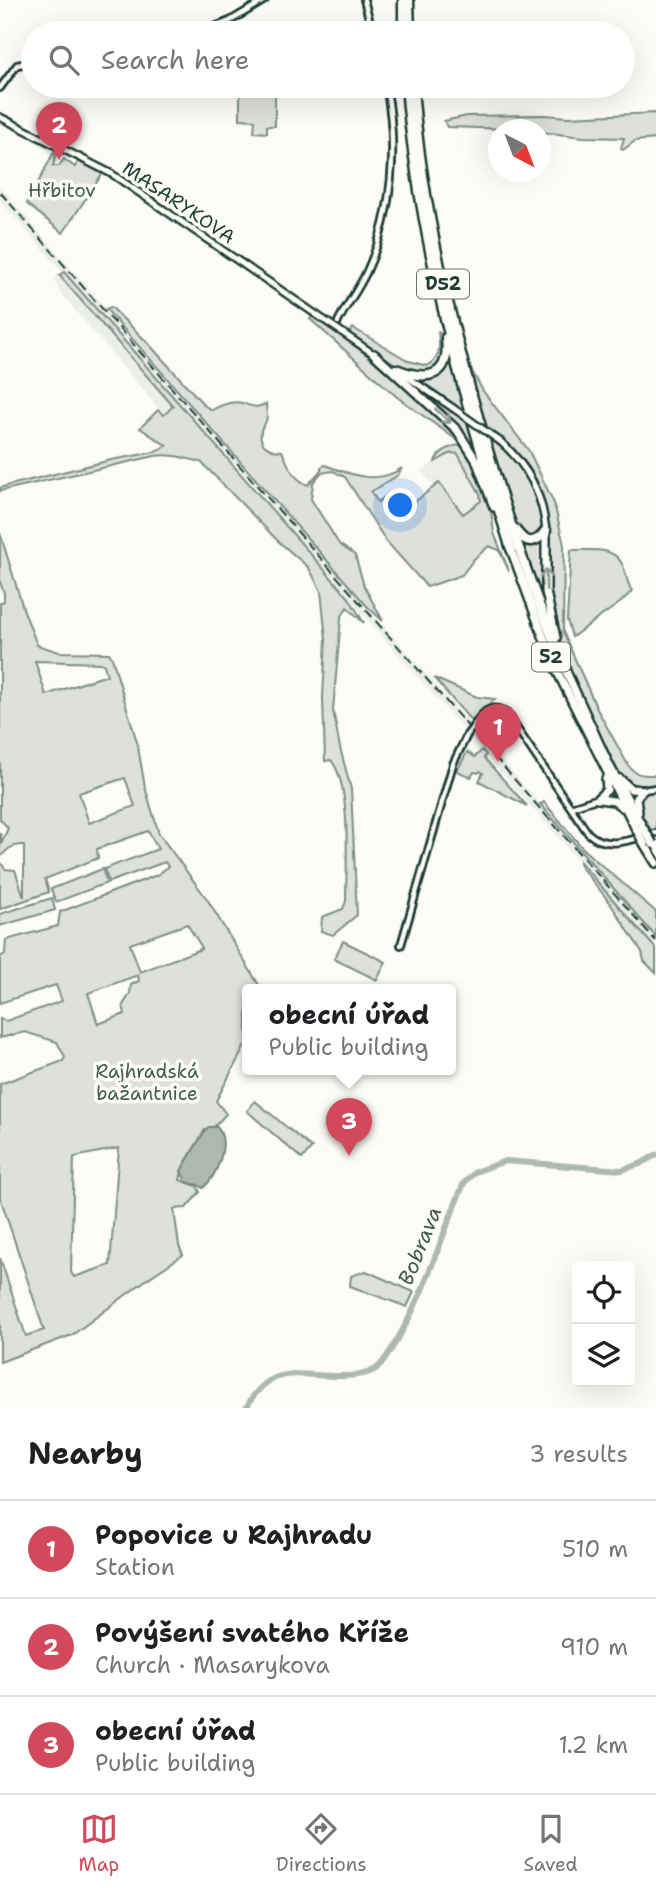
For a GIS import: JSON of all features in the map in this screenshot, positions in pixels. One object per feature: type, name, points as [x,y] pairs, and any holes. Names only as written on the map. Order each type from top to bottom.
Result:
[{"type":"highway","points":[[402,0],[403,21]]},
{"type":"highway","points":[[409,0],[410,21]]},
{"type":"highway","name":"D52","points":[[408,98],[448,303],[507,516],[565,670]]},
{"type":"highway","name":"D52","points":[[413,98],[424,225],[471,417],[511,549]]},
{"type":"highway","points":[[396,369],[423,377],[441,367],[447,350],[443,311]]},
{"type":"highway","points":[[374,354],[447,419],[464,439],[481,471],[511,549]]},
{"type":"highway","points":[[507,516],[518,534],[527,542],[536,541],[546,530]]},
{"type":"highway","points":[[546,530],[548,604],[565,670]]},
{"type":"highway","name":"52","points":[[511,549],[553,663],[600,762],[625,810],[651,846],[656,863]]},
{"type":"highway","name":"52","points":[[565,670],[638,826]]},
{"type":"highway","points":[[597,799],[606,791],[608,785],[600,762]]},
{"type":"highway","points":[[609,765],[628,787],[643,790]]},
{"type":"highway","points":[[638,826],[635,803],[643,790]]},
{"type":"highway","points":[[597,799],[614,801],[625,810]]},
{"type":"main road","name":"MASARYKOVA","points":[[0,117],[111,174],[337,325],[374,354],[501,442],[522,462],[534,482],[541,499],[546,530]]},
{"type":"street","points":[[230,21],[265,0]]},
{"type":"street","points":[[364,0],[370,21]]},
{"type":"street","points":[[0,88],[17,65],[21,64]]},
{"type":"street","points":[[337,325],[363,279],[377,245],[388,197],[392,142],[387,98]]},
{"type":"street","points":[[401,946],[453,764],[467,735],[488,709],[497,707],[505,711],[588,833],[603,843],[656,833]]},
{"type":"street","points":[[643,790],[656,788]]},
{"type":"street","points":[[571,807],[597,799]]},
{"type":"shaded area","points":[[0,187],[656,936],[656,949],[0,200]]},
{"type":"shaded area","points":[[59,275],[174,406],[164,415],[59,291],[54,279]]},
{"type":"shaded area","points":[[451,453],[458,453],[481,501],[463,515],[439,483],[434,485],[421,471]]},
{"type":"shaded area","points":[[209,1127],[217,1127],[223,1142],[217,1168],[203,1188],[186,1182],[181,1171]]},
{"type":"green space","points":[[240,98],[275,98],[275,126],[267,126],[267,133],[254,132],[255,120],[240,119]]},
{"type":"green space","points":[[656,113],[656,139],[635,141],[623,150],[621,148],[624,138],[551,133],[551,119],[488,119],[488,128],[447,127],[444,121],[467,116],[567,117]]},
{"type":"green space","name":"Hřbitov","points":[[54,152],[56,154],[53,166],[59,166],[64,159],[75,167],[79,160],[102,174],[63,233],[27,204]]},
{"type":"green space","points":[[64,272],[349,598],[364,623],[347,607],[341,618],[333,710],[351,789],[357,915],[333,935],[321,931],[322,917],[343,909],[346,901],[345,807],[338,772],[331,760],[325,761],[323,698],[326,639],[321,591],[309,568],[278,541],[201,462],[161,455],[0,491],[0,488],[10,485],[155,452],[167,446],[140,428],[158,410],[164,415],[173,406],[59,275]]},
{"type":"green space","points":[[111,307],[205,406],[212,410],[234,402],[256,407],[266,404],[267,417],[261,429],[263,444],[270,449],[282,451],[295,475],[308,485],[325,465],[364,477],[384,476],[402,468],[398,475],[371,492],[378,502],[390,492],[403,511],[439,483],[463,514],[481,501],[480,494],[458,454],[451,453],[435,462],[447,449],[465,446],[490,503],[494,533],[509,571],[499,550],[489,546],[474,559],[462,575],[427,587],[386,541],[345,477],[333,471],[321,473],[313,483],[311,499],[339,544],[355,555],[364,586],[383,621],[106,309]]},
{"type":"green space","points":[[313,315],[422,401],[457,433],[457,440],[397,397],[310,319]]},
{"type":"green space","points":[[353,328],[409,361],[427,366],[437,356],[438,332],[444,336],[443,361],[434,372],[408,372],[349,334]]},
{"type":"green space","points":[[450,351],[467,414],[413,378],[432,377]]},
{"type":"green space","points":[[467,362],[483,391],[529,451],[554,503],[564,545],[563,632],[597,709],[631,769],[644,775],[656,775],[656,786],[634,788],[621,777],[580,695],[563,653],[551,609],[548,524],[540,488],[520,457],[484,424]]},
{"type":"green space","points":[[411,383],[470,424],[481,463],[446,415]]},
{"type":"green space","points":[[488,437],[520,466],[536,491],[542,519],[540,534],[529,540],[517,530]]},
{"type":"green space","name":"Rajhradská bažantnice","points":[[0,533],[37,645],[59,652],[109,653],[112,658],[137,742],[145,787],[159,834],[207,899],[258,984],[242,984],[242,1052],[216,1101],[226,1114],[214,1127],[205,1130],[183,1167],[180,1180],[197,1186],[200,1192],[186,1208],[174,1209],[179,1246],[183,1255],[72,1335],[0,1362],[0,1258],[26,1336],[44,1330],[0,1197],[0,1084],[63,1061],[65,1057],[57,1042],[25,1032],[0,1038],[0,1019],[6,1021],[62,1001],[56,985],[0,1003],[0,957],[5,954],[6,940],[58,926],[60,912],[157,875],[168,867],[165,862],[109,882],[104,869],[158,849],[148,831],[97,849],[98,858],[45,879],[49,892],[0,909],[0,861],[5,869],[15,870],[24,897],[24,845],[10,848],[0,858],[0,833],[2,842],[8,828],[0,819],[0,603],[4,601],[0,582]],"holes":[[[35,661],[101,663],[107,675],[46,695]],[[125,778],[135,806],[89,823],[79,793]],[[187,924],[201,949],[140,972],[130,944]],[[138,975],[139,981],[131,985],[130,994],[123,1005],[125,1014],[98,1024],[88,993]],[[119,1148],[110,1265],[74,1277],[71,1272],[74,1157]]]},
{"type":"green space","points":[[544,535],[547,606],[544,608],[521,541]]},
{"type":"green space","points":[[571,550],[600,550],[613,554],[622,564],[632,591],[572,637],[567,620]]},
{"type":"green space","points":[[434,678],[477,697],[495,699],[473,723]]},
{"type":"green space","points":[[482,750],[486,755],[484,758],[527,806],[479,781],[483,773],[480,771],[474,772],[471,777],[457,771],[467,752],[475,757]]},
{"type":"green space","points":[[656,790],[656,831],[652,832],[638,808],[639,796],[644,792]]},
{"type":"green space","points":[[544,802],[585,851],[656,912],[656,937],[540,804]]},
{"type":"green space","points":[[580,862],[656,949],[656,973],[644,961],[642,952],[608,900],[580,866]]},
{"type":"green space","points":[[102,869],[107,883],[56,902],[51,889]]},
{"type":"green space","points":[[52,898],[55,910],[0,926],[0,914]]},
{"type":"green space","points":[[343,941],[386,962],[377,980],[334,959]]},
{"type":"green space","points":[[255,1101],[312,1148],[302,1159],[247,1111]]},
{"type":"green space","points":[[366,1271],[414,1292],[407,1307],[350,1286],[351,1276]]},
{"type":"waterway","name":"Bobrava","points":[[246,1408],[256,1393],[276,1377],[300,1374],[363,1374],[371,1372],[384,1361],[413,1310],[464,1183],[475,1172],[505,1161],[622,1170],[656,1155]]},
{"type":"railway","points":[[0,192],[656,941]]},
{"type":"place","name":"Povýšení svatého Kříže","points":[[59,160]]},
{"type":"place","name":"Popovice u Rajhradu","points":[[498,762]]},
{"type":"place","name":"obecní úřad","points":[[349,1156]]}]
